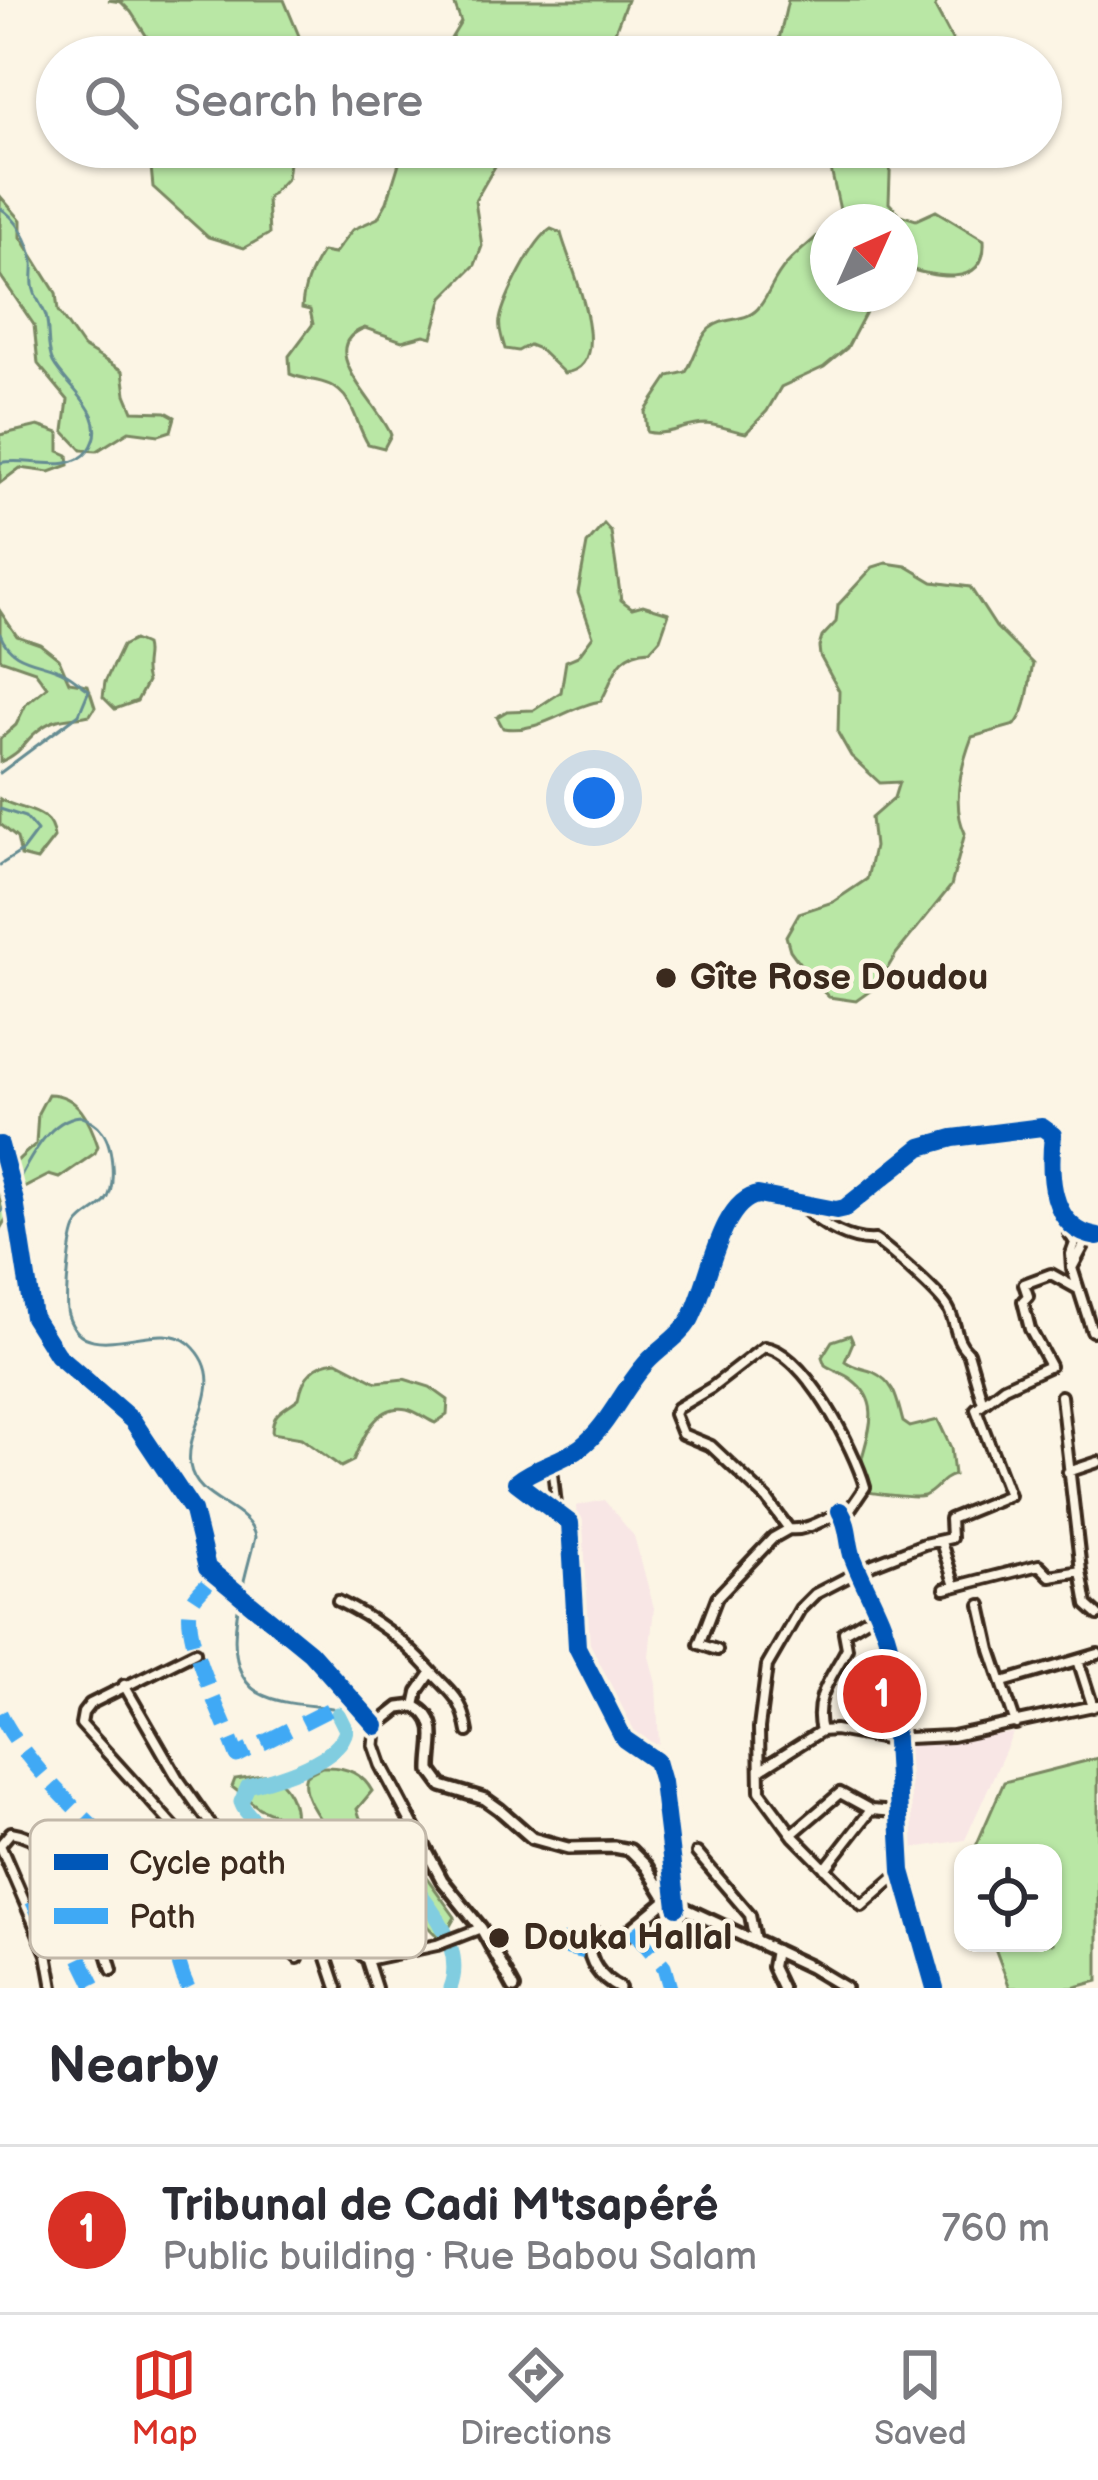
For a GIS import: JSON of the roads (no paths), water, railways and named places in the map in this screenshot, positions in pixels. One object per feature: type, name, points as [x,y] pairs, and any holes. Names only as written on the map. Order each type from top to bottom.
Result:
[{"type":"street","points":[[672,1904],[662,1782],[652,1756],[619,1732],[577,1647],[570,1523],[516,1482],[591,1439],[646,1363],[682,1332],[704,1293],[722,1231],[736,1204],[746,1197],[824,1210],[845,1208],[921,1147],[1042,1126],[1053,1135],[1051,1187],[1073,1226],[1094,1236],[1072,1268]]},
{"type":"street","points":[[0,1145],[39,1332],[57,1355],[133,1421],[193,1511],[207,1568],[310,1652],[376,1726]]},
{"type":"street","points":[[804,1207],[837,1231],[885,1246],[944,1302],[968,1352],[982,1400],[976,1414],[1009,1495],[952,1517],[952,1537],[859,1570],[815,1594],[772,1652],[759,1728],[760,1791],[792,1834],[862,1906],[902,1871]]},
{"type":"street","points":[[1073,1226],[1069,1233],[1075,1244],[1070,1254],[1072,1268],[1095,1330]]},
{"type":"street","points":[[982,1400],[1050,1366],[1030,1329],[1024,1284],[1051,1274],[1078,1289]]},
{"type":"street","points":[[717,1650],[699,1644],[717,1597],[773,1538],[850,1508],[865,1487],[845,1434],[795,1362],[776,1348],[764,1347],[674,1414],[682,1434],[711,1446],[767,1499],[790,1529]]},
{"type":"street","points":[[1061,1396],[1081,1570],[1087,1605],[1098,1615]]},
{"type":"street","points":[[1069,1472],[1098,1462]]},
{"type":"street","points":[[552,1464],[556,1510]]},
{"type":"street","points":[[840,1511],[849,1528],[851,1551],[879,1611],[894,1672],[896,1812],[902,1871],[934,1988]]},
{"type":"street","points":[[941,1542],[950,1588],[1040,1565],[1050,1576],[1081,1570]]},
{"type":"street","points":[[338,1601],[412,1648],[459,1699],[468,1732]]},
{"type":"street","points":[[981,1605],[1016,1724]]},
{"type":"street","points":[[821,1732],[823,1688],[847,1648],[844,1632],[879,1611]]},
{"type":"street","points":[[167,1820],[80,1719],[90,1704],[195,1652]]},
{"type":"street","points":[[1003,1682],[1098,1654]]},
{"type":"street","points":[[760,1770],[821,1732],[885,1739],[952,1736],[1095,1706],[1078,1660]]},
{"type":"street","points":[[415,1706],[431,1673]]},
{"type":"street","points":[[124,1685],[207,1820]]},
{"type":"street","points":[[410,1820],[374,1745],[376,1726],[399,1708],[415,1706],[430,1717],[434,1728],[430,1772],[442,1786],[485,1799],[532,1838],[568,1848],[630,1850],[672,1904],[755,1940],[845,1988]]},
{"type":"street","points":[[792,1834],[840,1792],[871,1810],[896,1812]]},
{"type":"street","points":[[825,1869],[871,1810]]},
{"type":"street","points":[[30,1841],[11,1832],[1,1846],[30,1914]]},
{"type":"street","points":[[426,1850],[442,1880],[481,1928],[514,1988]]},
{"type":"street","points":[[697,1853],[750,1915],[755,1940]]},
{"type":"street","points":[[619,1988],[602,1978],[589,1940],[596,1934],[620,1939],[672,1904]]},
{"type":"street","points":[[426,1948],[481,1928]]},
{"type":"street","points":[[775,1950],[772,1967],[782,1988]]},
{"type":"street","points":[[48,1958],[53,1988]]},
{"type":"street","points":[[108,1958],[112,1970]]},
{"type":"street","points":[[327,1958],[337,1988]]},
{"type":"street","points":[[376,1988],[367,1960],[377,1958]]},
{"type":"waterway","points":[[0,208],[17,224],[29,247],[33,287],[46,316],[53,362],[85,403],[95,425],[95,437],[81,458],[59,464],[0,463]]},
{"type":"waterway","points":[[0,634],[19,656],[65,673],[89,690],[79,714],[0,773]]},
{"type":"waterway","points":[[0,809],[25,817],[37,831],[22,851],[0,865]]},
{"type":"waterway","points":[[0,1213],[33,1154],[54,1128],[80,1116],[100,1128],[111,1156],[111,1187],[105,1202],[74,1232],[68,1315],[77,1331],[89,1339],[176,1337],[190,1344],[202,1359],[207,1389],[190,1465],[202,1488],[243,1518],[255,1537],[236,1624],[239,1667],[248,1684],[265,1696],[332,1708]]},
{"type":"waterway","points":[[255,1820],[241,1802],[248,1786],[305,1767],[332,1751],[346,1730],[338,1714]]},
{"type":"waterway","points":[[426,1902],[452,1951],[450,1988]]},
{"type":"place","name":"Gîte Rose Doudou","points":[[666,978]]},
{"type":"place","name":"Tribunal de Cadi M'tsapéré","points":[[882,1694]]},
{"type":"place","name":"Douka Hallal","points":[[499,1938]]}]
